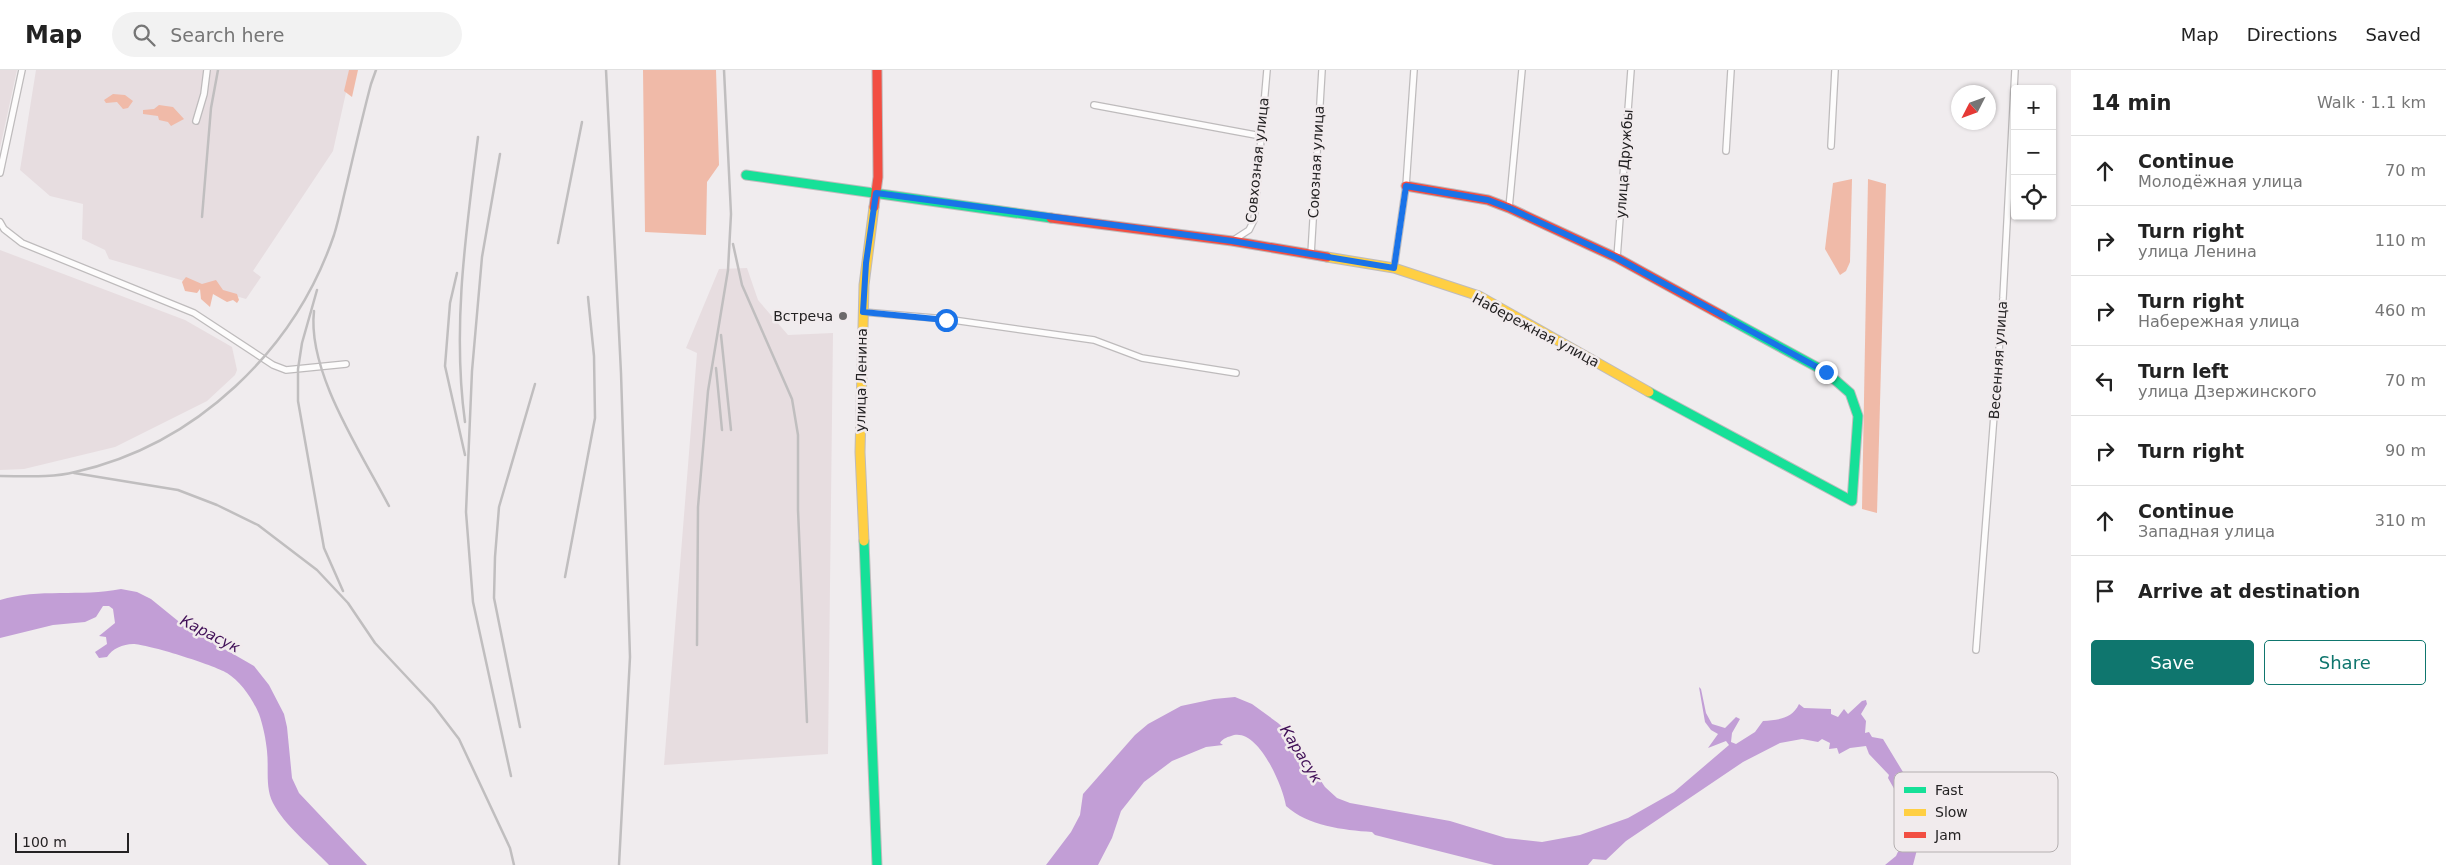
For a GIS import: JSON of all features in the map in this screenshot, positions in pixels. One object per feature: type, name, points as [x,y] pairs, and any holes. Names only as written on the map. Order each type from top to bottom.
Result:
[{"type":"street","points":[[0,173],[22,70]]},
{"type":"street","points":[[196,121],[204,94],[207,70]]},
{"type":"street","name":"улица Ленина","points":[[877,70],[879,157],[866,263],[860,452],[874,753],[877,865]]},
{"type":"street","name":"Совхозная улица","points":[[1232,241],[1249,230],[1254,220],[1267,70]]},
{"type":"street","name":"Союзная улица","points":[[1311,254],[1322,70]]},
{"type":"street","points":[[1394,268],[1406,186],[1414,70]]},
{"type":"street","points":[[1509,208],[1522,70]]},
{"type":"street","name":"улица Дружбы","points":[[1617,258],[1631,70]]},
{"type":"street","points":[[1726,152],[1731,70]]},
{"type":"street","points":[[1831,146],[1835,70]]},
{"type":"street","name":"Весенняя улица","points":[[1976,650],[2003,298],[2015,70]]},
{"type":"street","points":[[1094,105],[1261,136]]},
{"type":"street","name":"Набережная улица","points":[[746,175],[1232,241],[1394,268],[1479,296],[1671,404],[1852,501],[1858,416],[1850,393],[1826,372],[1617,258]]},
{"type":"street","points":[[1406,186],[1488,200],[1617,258]]},
{"type":"street","points":[[0,222],[4,229],[22,243],[194,313],[273,365],[286,370],[346,364]]},
{"type":"street","points":[[863,312],[946,320],[1094,340],[1142,358],[1236,373]]},
{"type":"shaded area","points":[[0,70],[17,70],[0,148]]},
{"type":"shaded area","points":[[36,70],[351,70],[333,151],[253,271],[261,277],[246,299],[109,259],[105,250],[82,239],[83,204],[50,196],[20,170]]},
{"type":"shaded area","points":[[349,70],[358,70],[352,97],[344,91]]},
{"type":"shaded area","points":[[643,70],[716,70],[719,165],[707,182],[706,235],[645,232]]},
{"type":"shaded area","points":[[113,94],[125,95],[133,101],[128,108],[123,109],[117,102],[106,103],[104,100]]},
{"type":"shaded area","points":[[159,105],[173,107],[184,119],[171,126],[168,122],[159,120],[158,116],[143,114],[143,110],[154,109]]},
{"type":"shaded area","points":[[1852,179],[1850,262],[1846,271],[1840,275],[1825,249],[1833,183]]},
{"type":"shaded area","points":[[1868,179],[1886,184],[1877,513],[1862,509]]},
{"type":"shaded area","points":[[0,250],[185,320],[232,347],[237,370],[235,375],[207,401],[115,447],[24,469],[0,470]]},
{"type":"shaded area","points":[[747,268],[758,300],[788,335],[833,333],[828,754],[664,765],[697,353],[686,348],[719,269]]},
{"type":"shaded area","points":[[186,277],[202,284],[216,280],[223,290],[237,294],[239,300],[237,303],[233,300],[227,302],[213,294],[210,307],[201,299],[200,289],[197,293],[185,291],[182,282]]},
{"type":"water","points":[[121,589],[137,592],[151,599],[183,625],[254,666],[269,685],[284,714],[292,778],[299,793],[367,865],[329,865],[291,828],[278,811],[269,791],[267,747],[259,714],[246,691],[227,673],[209,665],[152,647],[133,644],[122,646],[115,649],[107,657],[99,658],[95,652],[107,644],[106,637],[99,636],[115,623],[113,609],[109,606],[103,606],[96,617],[85,622],[53,625],[0,638],[0,600],[30,594]]},
{"type":"water","name":"Карасук","points":[[1699,687],[1706,713],[1712,724],[1725,728],[1736,717],[1740,719],[1732,733],[1731,742],[1736,744],[1755,732],[1763,721],[1788,716],[1793,713],[1799,704],[1804,708],[1831,709],[1831,714],[1838,717],[1844,709],[1848,714],[1862,701],[1866,700],[1867,704],[1861,714],[1866,721],[1865,733],[1869,732],[1872,737],[1883,739],[1903,772],[1894,772],[1894,789],[1888,778],[1889,775],[1869,754],[1866,746],[1850,748],[1839,754],[1837,748],[1829,749],[1830,743],[1822,739],[1818,742],[1802,739],[1780,743],[1743,762],[1626,841],[1606,860],[1593,859],[1588,865],[1494,865],[1375,835],[1372,832],[1326,826],[1295,813],[1286,806],[1275,773],[1261,750],[1252,741],[1243,736],[1234,735],[1223,740],[1220,743],[1223,745],[1206,747],[1172,761],[1144,782],[1121,811],[1112,838],[1098,865],[1046,865],[1071,832],[1080,815],[1083,794],[1135,735],[1148,724],[1181,706],[1235,697],[1252,704],[1289,733],[1325,787],[1337,798],[1350,803],[1450,821],[1506,838],[1542,842],[1580,835],[1628,818],[1674,792],[1729,745],[1726,741],[1708,748],[1718,734],[1711,730],[1705,722]]},
{"type":"water","points":[[1898,852],[1916,852],[1913,865],[1885,865]]},
{"type":"railway","points":[[202,217],[211,108],[218,70]]},
{"type":"railway","points":[[0,476],[47,476],[75,472],[119,459],[161,440],[200,415],[235,386],[267,353],[294,317],[317,277],[334,235],[376,70]]},
{"type":"railway","points":[[606,70],[621,373],[630,657],[619,865]]},
{"type":"railway","points":[[697,645],[698,507],[708,391],[728,270],[731,214],[724,70]]},
{"type":"railway","points":[[558,243],[582,122]]},
{"type":"railway","points":[[465,422],[461,386],[460,315],[465,244],[478,137]]},
{"type":"railway","points":[[500,154],[482,257],[472,371],[466,512],[473,602],[511,776]]},
{"type":"railway","points":[[733,244],[742,285],[792,399],[798,435],[798,510],[807,722]]},
{"type":"railway","points":[[457,273],[450,303],[445,366],[465,455]]},
{"type":"railway","points":[[317,290],[302,343],[298,369],[298,401],[324,548],[343,591]]},
{"type":"railway","points":[[565,577],[595,418],[594,356],[588,297]]},
{"type":"railway","points":[[314,311],[314,335],[327,385],[351,437],[389,506]]},
{"type":"railway","points":[[721,335],[731,430]]},
{"type":"railway","points":[[716,368],[722,430]]},
{"type":"railway","points":[[520,727],[494,598],[495,557],[499,507],[535,384]]},
{"type":"railway","points":[[74,473],[178,490],[217,505],[258,525],[317,570],[348,603],[375,643],[433,705],[459,739],[510,848],[514,865]]},
{"type":"traffic: fast","points":[[746,175],[1051,218]]},
{"type":"traffic: fast","points":[[1649,392],[1852,501],[1858,416],[1850,393],[1826,372],[1723,316]]},
{"type":"traffic: fast","points":[[864,541],[877,865]]},
{"type":"traffic: slow","points":[[864,541],[860,452],[864,285],[874,207]]},
{"type":"traffic: slow","points":[[1327,257],[1394,268],[1479,296],[1649,392]]},
{"type":"traffic: jam","points":[[874,207],[878,177],[877,70]]},
{"type":"traffic: jam","points":[[1406,186],[1488,200],[1509,208],[1617,258],[1723,316]]},
{"type":"traffic: jam","points":[[1051,218],[1232,241],[1327,257]]},
{"type":"place","name":"Встреча","points":[[843,316]]},
{"type":"route","points":[[946,320],[863,312],[866,263],[876,193],[1232,241],[1394,268],[1406,186],[1488,200],[1509,208],[1617,258],[1826,372]]}]
